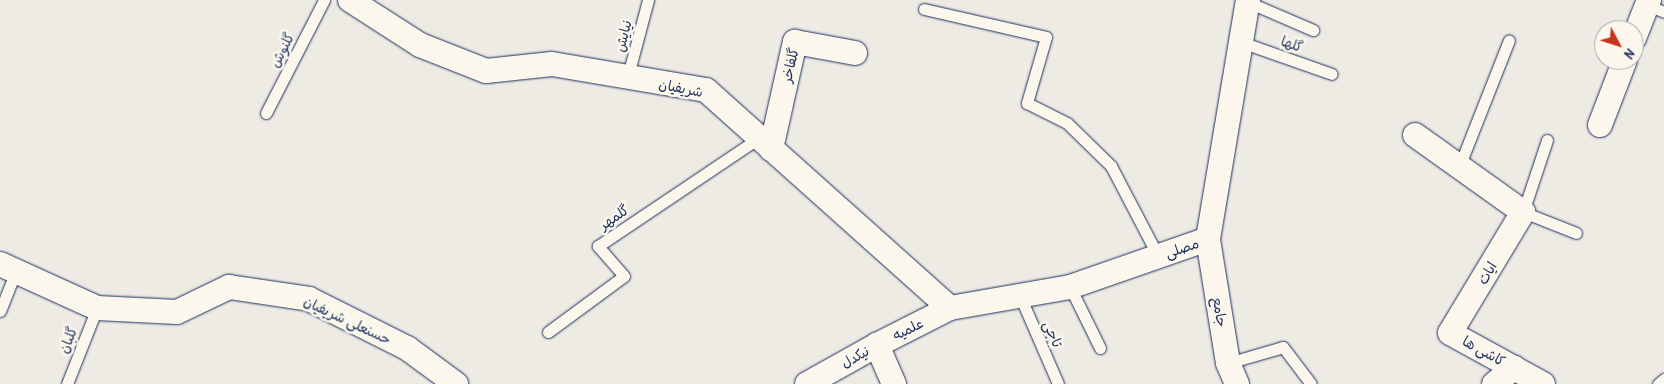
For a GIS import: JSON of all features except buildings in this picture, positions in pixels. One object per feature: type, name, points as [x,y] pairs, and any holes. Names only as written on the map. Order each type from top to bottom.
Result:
[{"type":"street","name":"شریفیان","points":[[350,0],[420,45],[486,72],[552,64],[627,79],[706,90],[950,308]]},
{"type":"street","name":"مصلی","points":[[950,308],[1070,287],[1208,239],[1248,1]]},
{"type":"street","points":[[1644,21],[1653,6]]},
{"type":"street","name":"گلفاخر","points":[[765,144],[795,42],[855,53]]},
{"type":"street","points":[[1600,125],[1621,70]]},
{"type":"street","points":[[1415,135],[1523,212]]},
{"type":"street","name":"ایات","points":[[1450,333],[1523,212]]},
{"type":"street","name":"جامع","points":[[1208,239],[1232,373]]},
{"type":"street","name":"حسنعلی شریفیان","points":[[8,267],[97,308],[177,312],[229,287],[309,299],[407,348],[456,384]]},
{"type":"street","name":"علمیه","points":[[894,384],[877,345],[950,308]]},
{"type":"street","name":"کاشی ها","points":[[1450,333],[1544,384]]},
{"type":"street","name":"نیکدل","points":[[807,384],[877,345]]},
{"type":"street","points":[[1494,384],[1514,368]]},
{"type":"lane","name":"گلنوش","points":[[266,113],[324,0]]},
{"type":"lane","name":"نیایش","points":[[627,79],[648,0]]},
{"type":"lane","points":[[1248,1],[1313,30]]},
{"type":"lane","points":[[924,9],[1046,37],[1027,103],[1067,123],[1111,166],[1158,256]]},
{"type":"lane","points":[[1459,166],[1509,40]]},
{"type":"lane","name":"گلها","points":[[1241,42],[1332,74]]},
{"type":"lane","name":"ایات","points":[[1523,212],[1547,140]]},
{"type":"lane","name":"گلمهر","points":[[548,332],[624,276],[598,246],[765,144]]},
{"type":"lane","points":[[1523,212],[1576,234]]},
{"type":"lane","points":[[0,311],[8,267]]},
{"type":"lane","points":[[1070,287],[1100,348]]},
{"type":"lane","name":"تاجی","points":[[1020,296],[1058,384]]},
{"type":"lane","name":"گلبان","points":[[67,384],[97,308]]},
{"type":"lane","points":[[1232,373],[1283,347],[1311,384]]},
{"type":"lane","points":[[1658,384],[1664,379]]}]
